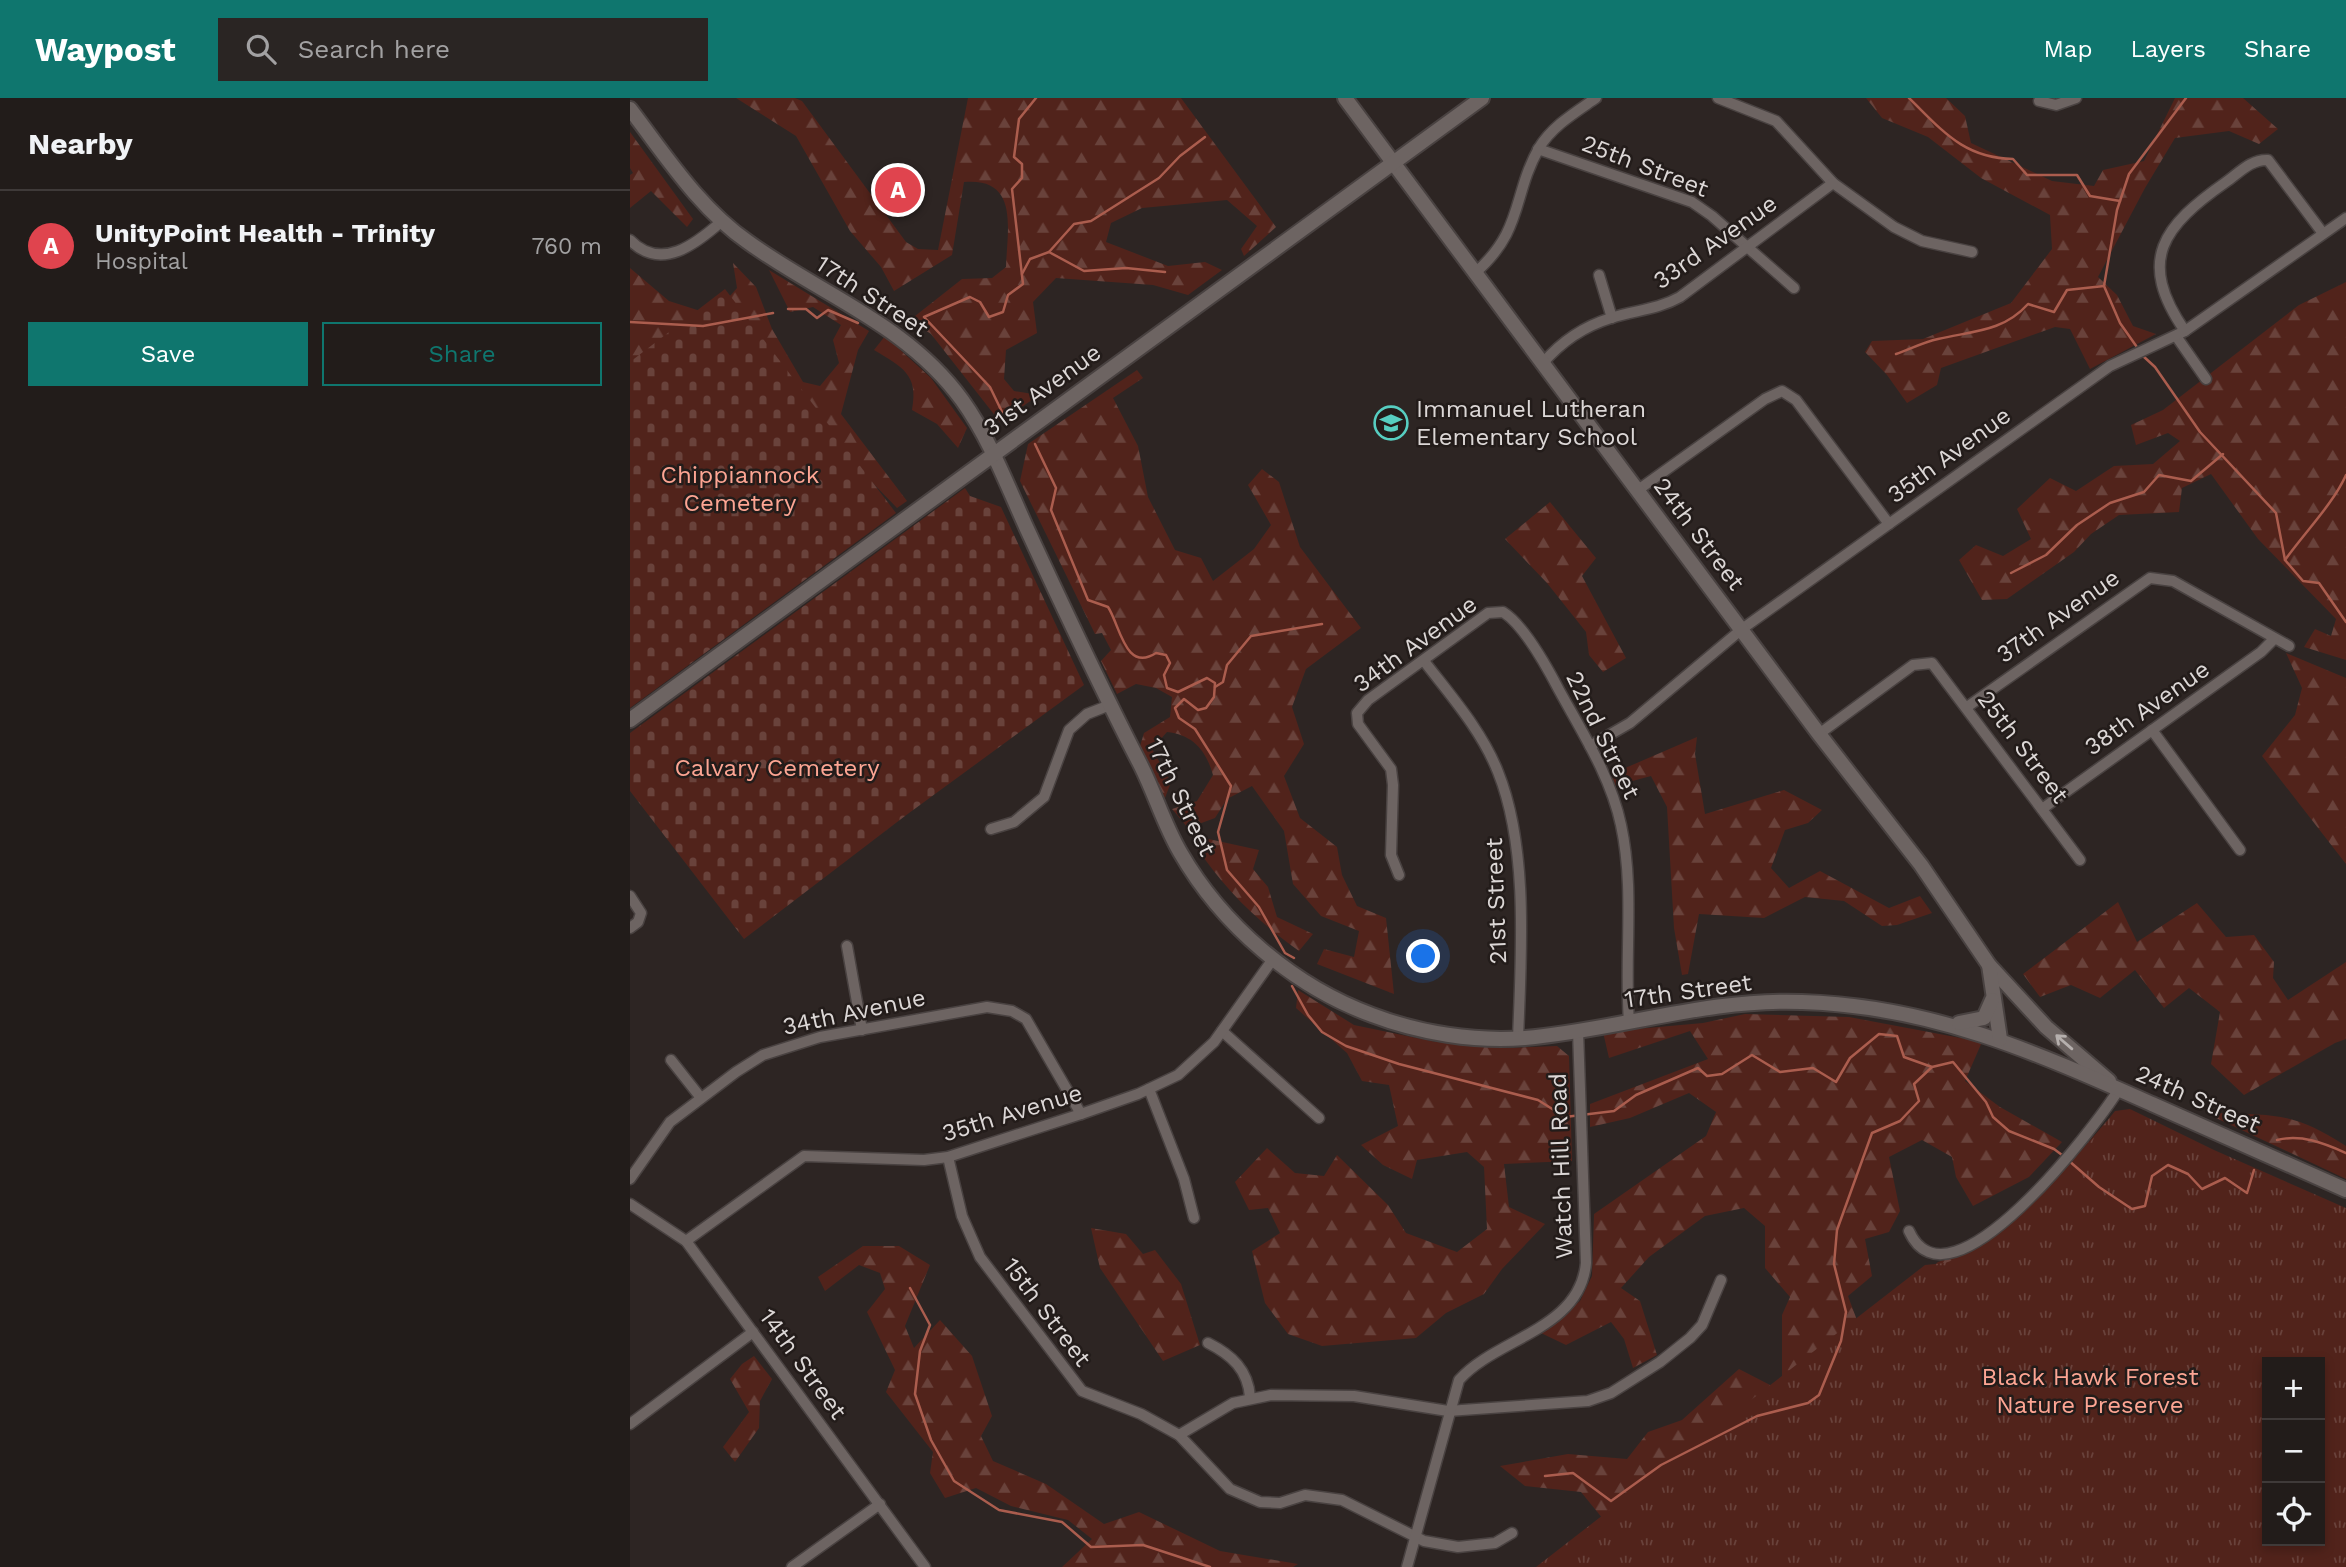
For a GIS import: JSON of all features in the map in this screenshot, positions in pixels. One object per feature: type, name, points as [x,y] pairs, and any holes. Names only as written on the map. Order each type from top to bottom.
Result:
[{"type":"street","name":"24th Street","points":[[1345,98],[1819,734],[1921,864],[1989,965],[2046,1027],[2117,1088],[2346,1191]]},
{"type":"street","name":"31st Avenue","points":[[630,720],[1482,98]]},
{"type":"street","points":[[1475,273],[1493,256],[1508,233],[1538,149],[1554,128],[1596,98]]},
{"type":"street","points":[[1718,98],[1776,121],[1833,183],[1894,227],[1922,240],[1972,252]]},
{"type":"street","points":[[2039,101],[2056,105],[2077,98]]},
{"type":"street","name":"17th Street","points":[[630,109],[686,183],[722,221],[749,243],[864,311],[917,350],[965,404],[993,453],[1110,705],[1150,783],[1180,853],[1215,902],[1273,959],[1308,984],[1372,1015],[1433,1032],[1518,1039],[1706,1008],[1794,1001],[1878,1008],[1951,1024],[2000,1039],[2117,1088]]},
{"type":"street","name":"25th Street","points":[[1538,149],[1680,197],[1712,216],[1794,288]]},
{"type":"street","points":[[2206,379],[2180,333],[2162,289],[2160,258],[2179,219],[2205,190],[2251,164],[2268,160],[2322,232]]},
{"type":"street","name":"33rd Avenue","points":[[1543,363],[1578,334],[1612,318],[1666,305],[1833,183]]},
{"type":"street","name":"35th Avenue","points":[[1590,746],[1630,723],[1742,629],[2110,366],[2180,333],[2322,232],[2346,218]]},
{"type":"street","points":[[630,240],[637,248],[653,254],[674,254],[722,221]]},
{"type":"street","points":[[1599,275],[1612,318]]},
{"type":"street","points":[[1638,490],[1772,394],[1786,392],[1796,400],[1889,524]]},
{"type":"street","name":"37th Avenue","points":[[1967,707],[2150,578],[2174,580],[2288,646]]},
{"type":"street","name":"34th Avenue","points":[[1399,875],[1391,855],[1391,769],[1358,724],[1357,713],[1368,700],[1488,613],[1499,611]]},
{"type":"street","name":"22nd Street","points":[[1499,611],[1515,622],[1539,657],[1590,746],[1617,809],[1625,850],[1629,1022]]},
{"type":"street","name":"38th Avenue","points":[[2042,808],[2261,652],[2274,639]]},
{"type":"street","name":"21st Street","points":[[1424,661],[1464,713],[1489,754],[1511,814],[1518,864],[1518,1039]]},
{"type":"street","name":"25th Street","points":[[1819,734],[1913,665],[1928,662],[1936,666],[2080,860]]},
{"type":"street","points":[[991,829],[1014,822],[1044,797],[1069,730],[1087,714],[1110,705]]},
{"type":"street","points":[[2152,730],[2240,850]]},
{"type":"street","points":[[630,896],[640,913],[638,922],[630,928]]},
{"type":"street","points":[[847,946],[862,1030]]},
{"type":"street","name":"35th Avenue","points":[[686,1241],[804,1156],[924,1160],[948,1157],[1149,1089],[1187,1068],[1223,1031],[1273,959]]},
{"type":"street","name":"24th Street","points":[[1989,965],[2000,1039]]},
{"type":"street","points":[[1951,1024],[1975,1022],[1984,1018],[1991,1006],[1993,992]]},
{"type":"street","name":"34th Avenue","points":[[630,1179],[663,1130],[745,1066],[777,1049],[987,1007],[1012,1011],[1033,1028],[1081,1114]]},
{"type":"street","points":[[1223,1031],[1319,1118]]},
{"type":"street","name":"Watch Hill Road","points":[[1407,1567],[1456,1385],[1465,1373],[1554,1318],[1582,1284],[1586,1263],[1578,1031]]},
{"type":"street","points":[[671,1059],[701,1098]]},
{"type":"street","points":[[1909,1231],[1915,1244],[1932,1253],[1956,1251],[2004,1222],[2054,1176],[2117,1088]]},
{"type":"street","points":[[1149,1089],[1184,1179],[1194,1218]]},
{"type":"street","name":"15th Street","points":[[948,1157],[962,1216],[980,1257],[1076,1386],[1179,1436]]},
{"type":"street","name":"14th Street","points":[[630,1204],[686,1241],[925,1567]]},
{"type":"street","points":[[1512,1533],[1495,1543],[1458,1547],[1424,1541],[1342,1500],[1305,1495],[1271,1504],[1230,1489],[1179,1436],[1214,1412],[1250,1397],[1354,1396],[1448,1411],[1588,1401],[1611,1392],[1660,1362],[1690,1338],[1702,1325],[1721,1280]]},
{"type":"street","points":[[630,1424],[753,1332]]},
{"type":"street","points":[[1208,1343],[1227,1352],[1243,1371],[1249,1382],[1250,1397]]},
{"type":"street","points":[[792,1567],[880,1504]]},
{"type":"green space","points":[[736,98],[795,98],[802,101],[906,242],[918,249],[938,250],[968,98],[1181,98],[1276,227],[1244,256],[1241,249],[1257,226],[1227,200],[1142,208],[1111,223],[1106,242],[1168,266],[1205,262],[1222,270],[1188,295],[1153,285],[1056,278],[1033,302],[1037,333],[1006,350],[1004,379],[1014,391],[1039,395],[1000,422],[931,334],[910,320],[962,279],[992,278],[1006,267],[1008,223],[1002,197],[994,188],[982,183],[964,182],[952,255],[894,291],[881,267],[850,231],[796,136]]},
{"type":"green space","points":[[1866,98],[1946,98],[1965,116],[1971,143],[2052,181],[2094,186],[2103,170],[2144,161],[2175,98],[2243,98],[2278,129],[2259,144],[2229,131],[2175,138],[2145,188],[2098,277],[2117,295],[2133,326],[2156,334],[2090,369],[2070,329],[2055,327],[1941,368],[1937,385],[1907,403],[1887,375],[1865,352],[1872,341],[1923,339],[2011,303],[2052,249],[2050,215],[1981,178],[1928,137],[1882,118]]},
{"type":"green space","points":[[630,132],[693,219],[687,227],[651,191],[630,208],[630,175],[633,173],[630,168]]},
{"type":"green space","points":[[733,263],[756,287],[772,329],[803,382],[820,386],[839,363],[833,340],[841,325],[813,307],[790,312],[769,270],[869,331],[858,350],[841,414],[907,501],[897,508],[808,416],[630,486],[630,268],[669,301],[713,315],[737,288]]},
{"type":"green space","points":[[2346,282],[2346,660],[2304,647],[2315,629],[2331,636],[2336,619],[2258,539],[2211,474],[2182,488],[2179,512],[2119,515],[2091,534],[2074,552],[2007,599],[1982,600],[1959,560],[1976,545],[2003,556],[2031,539],[2017,509],[2050,478],[2076,491],[2114,466],[2153,464],[2180,441],[2168,433],[2136,445],[2131,425],[2163,410],[2299,305]]},
{"type":"green space","name":"Chippiannock Cemetery","points":[[725,289],[896,513],[630,708],[630,362]]},
{"type":"green space","points":[[885,336],[931,378],[967,428],[958,448],[937,424],[912,410],[913,388],[906,373],[893,361],[874,350]]},
{"type":"green space","points":[[1137,370],[1143,378],[1113,398],[1138,446],[1148,497],[1175,550],[1201,558],[1213,581],[1254,549],[1271,525],[1248,485],[1262,469],[1279,482],[1300,547],[1361,628],[1306,669],[1292,707],[1304,744],[1284,776],[1300,818],[1337,847],[1342,875],[1357,906],[1386,918],[1394,994],[1317,964],[1324,949],[1354,957],[1359,931],[1321,916],[1293,884],[1284,831],[1252,786],[1227,799],[1215,818],[1188,828],[1172,809],[1197,801],[1213,775],[1207,758],[1191,740],[1167,732],[1152,749],[1171,782],[1165,798],[1140,746],[1144,733],[1170,717],[1172,697],[1156,688],[1136,684],[1117,694],[1101,661],[1111,650],[1102,633],[1095,634],[1020,481],[1028,444]]},
{"type":"green space","name":"Calvary Cemetery","points":[[965,488],[970,496],[1001,507],[1084,685],[905,816],[744,939],[630,791],[630,733]]},
{"type":"green space","points":[[1550,502],[1596,558],[1582,576],[1626,658],[1603,672],[1589,655],[1586,632],[1547,583],[1505,539]]},
{"type":"green space","points":[[2286,653],[2346,678],[2346,864],[2262,756],[2295,715],[2302,688]]},
{"type":"green space","points":[[1697,737],[1695,754],[1705,814],[1784,790],[1822,810],[1808,823],[1785,830],[1771,868],[1789,888],[1820,871],[1889,908],[1920,896],[1932,913],[1897,925],[1882,926],[1844,901],[1805,897],[1764,918],[1699,914],[1688,974],[1682,975],[1674,928],[1667,807],[1651,776],[1614,786],[1609,775]]},
{"type":"green space","points":[[1204,838],[1259,850],[1253,869],[1268,887],[1277,917],[1313,934],[1299,951],[1255,916],[1218,876],[1195,845]]},
{"type":"green space","points":[[2118,902],[2137,942],[2197,903],[2226,937],[2254,935],[2274,962],[2273,978],[2288,1000],[2346,962],[2346,1039],[2244,1095],[2211,1064],[2220,1012],[2189,988],[2164,1008],[2135,970],[2100,998],[2071,985],[2040,997],[2023,974]]},
{"type":"green space","points":[[1298,990],[1354,1025],[1436,1042],[1507,1048],[1557,1046],[1569,1056],[1572,1161],[1504,1164],[1509,1207],[1545,1224],[1502,1269],[1484,1294],[1446,1313],[1416,1338],[1322,1346],[1288,1334],[1265,1303],[1252,1251],[1280,1233],[1268,1208],[1249,1210],[1235,1182],[1267,1148],[1295,1173],[1324,1176],[1337,1155],[1388,1205],[1406,1233],[1457,1252],[1487,1229],[1484,1167],[1467,1152],[1417,1160],[1412,1179],[1383,1165],[1361,1145],[1398,1126],[1389,1085],[1362,1081],[1347,1053],[1296,1008]]},
{"type":"green space","name":"Black Hawk Forest Nature Preserve","points":[[1745,1014],[1849,1017],[1982,1042],[1965,1081],[2000,1107],[2062,1142],[2029,1177],[1973,1206],[1956,1177],[1952,1157],[1922,1140],[1889,1157],[1900,1211],[1889,1232],[1865,1239],[1872,1276],[1848,1296],[1861,1331],[1938,1262],[1980,1247],[2053,1183],[2106,1122],[2127,1111],[2346,1214],[2346,1567],[1603,1519],[1581,1492],[1525,1486],[1500,1466],[1568,1454],[1627,1459],[1648,1432],[1682,1420],[1739,1369],[1774,1387],[1782,1382],[1782,1315],[1790,1297],[1765,1268],[1765,1226],[1744,1208],[1705,1216],[1649,1257],[1621,1288],[1640,1301],[1657,1355],[1633,1368],[1624,1339],[1611,1322],[1566,1345],[1541,1333],[1580,1301],[1592,1276],[1594,1214],[1706,1136],[1716,1112],[1689,1093],[1630,1118],[1590,1127],[1590,1104],[1708,1059],[1690,1031],[1609,1058],[1603,1032],[1703,1023]]},
{"type":"green space","name":"Black Hawk Forest Nature Preserve","points":[[2130,1109],[2214,1150],[2346,1208],[2346,1567],[1536,1567],[1925,1265],[1945,1263],[1989,1247],[2060,1180],[2115,1111]]},
{"type":"green space","points":[[2218,1113],[2285,1118],[2328,1135],[2346,1146],[2346,1179],[2216,1118]]},
{"type":"green space","points":[[1091,1228],[1126,1234],[1143,1254],[1155,1250],[1181,1284],[1200,1345],[1163,1361],[1100,1268]]},
{"type":"green space","points":[[863,1246],[899,1246],[930,1265],[905,1326],[914,1348],[940,1320],[972,1356],[992,1416],[981,1436],[993,1461],[1046,1484],[1104,1524],[1139,1512],[1220,1551],[1298,1564],[1293,1567],[1062,1567],[1092,1539],[1068,1520],[1011,1506],[976,1488],[945,1498],[930,1473],[933,1452],[886,1392],[895,1370],[867,1312],[885,1289],[880,1273],[859,1265],[825,1291],[818,1277]]},
{"type":"green space","points":[[754,1356],[772,1379],[760,1401],[759,1428],[735,1462],[723,1447],[749,1412],[730,1379],[742,1364]]},
{"type":"waterway","points":[[1004,416],[990,387],[924,317],[970,297],[980,302],[989,317],[1003,312],[1008,295],[1023,284],[1012,189],[1022,178],[1022,164],[1014,157],[1019,119],[1036,98]]},
{"type":"waterway","points":[[1909,98],[1943,131],[1967,148],[1980,154],[2013,159],[2027,175],[2077,175],[2090,196],[2120,201]]},
{"type":"waterway","points":[[2139,350],[2120,323],[2104,286],[2117,210],[2129,174],[2186,98]]},
{"type":"waterway","points":[[1049,252],[1074,224],[1091,221],[1159,178],[1180,156],[1205,137]]},
{"type":"waterway","points":[[1022,274],[1030,259],[1049,252],[1084,271],[1126,268],[1165,272]]},
{"type":"waterway","points":[[1896,354],[1933,340],[1998,325],[2028,304],[2054,312],[2067,290],[2104,286]]},
{"type":"waterway","points":[[788,309],[806,309],[817,318],[828,310],[858,323]]},
{"type":"waterway","points":[[630,322],[703,326],[773,313]]},
{"type":"waterway","points":[[2143,356],[2155,367],[2200,432],[2276,513],[2285,560],[2303,581],[2319,583],[2346,622]]},
{"type":"waterway","points":[[1035,444],[1056,488],[1051,510],[1088,600],[1108,607],[1125,644],[1137,657],[1146,658],[1156,653],[1166,655],[1170,663],[1164,675],[1167,688],[1178,692],[1207,678],[1215,683],[1214,697],[1206,708],[1198,710],[1184,699],[1175,708],[1179,718],[1195,729],[1231,786],[1218,832],[1227,870],[1259,907],[1285,953],[1294,958]]},
{"type":"waterway","points":[[2011,573],[2046,555],[2077,525],[2110,503],[2144,492],[2159,475],[2191,481],[2223,454]]},
{"type":"waterway","points":[[2285,560],[2326,507],[2346,475]]},
{"type":"waterway","points":[[1215,687],[1223,682],[1227,665],[1251,636],[1322,624]]},
{"type":"waterway","points":[[1292,986],[1308,1015],[1322,1032],[1346,1046],[1399,1064],[1538,1100],[1565,1117],[1614,1111],[1636,1095],[1698,1068],[1707,1076],[1722,1074],[1752,1055],[1780,1072],[1813,1068],[1836,1082],[1850,1058],[1879,1034],[1897,1036],[1904,1057],[1932,1067],[1953,1062],[1986,1102],[1993,1117],[2009,1131],[2054,1149],[2062,1155]]},
{"type":"waterway","points":[[1545,1476],[1573,1473],[1611,1501],[1661,1465],[1757,1416],[1808,1403],[1819,1395],[1841,1341],[1846,1312],[1834,1264],[1837,1230],[1872,1133],[1900,1121],[1919,1101],[1914,1084],[1932,1067]]},
{"type":"waterway","points":[[2277,1140],[2304,1139],[2346,1153]]},
{"type":"waterway","points":[[2068,1160],[2099,1187],[2132,1209],[2145,1206],[2152,1176],[2168,1165],[2188,1174],[2202,1189],[2225,1178],[2247,1193],[2254,1170]]},
{"type":"waterway","points":[[910,1288],[930,1325],[920,1351],[915,1394],[931,1440],[954,1481],[999,1510],[1062,1522],[1091,1547],[1143,1545],[1210,1567]]},
{"type":"place","name":"UnityPoint Health - Trinity","points":[[898,190]]},
{"type":"place","name":"Immanuel Lutheran Elementary School","points":[[1391,423]]}]
